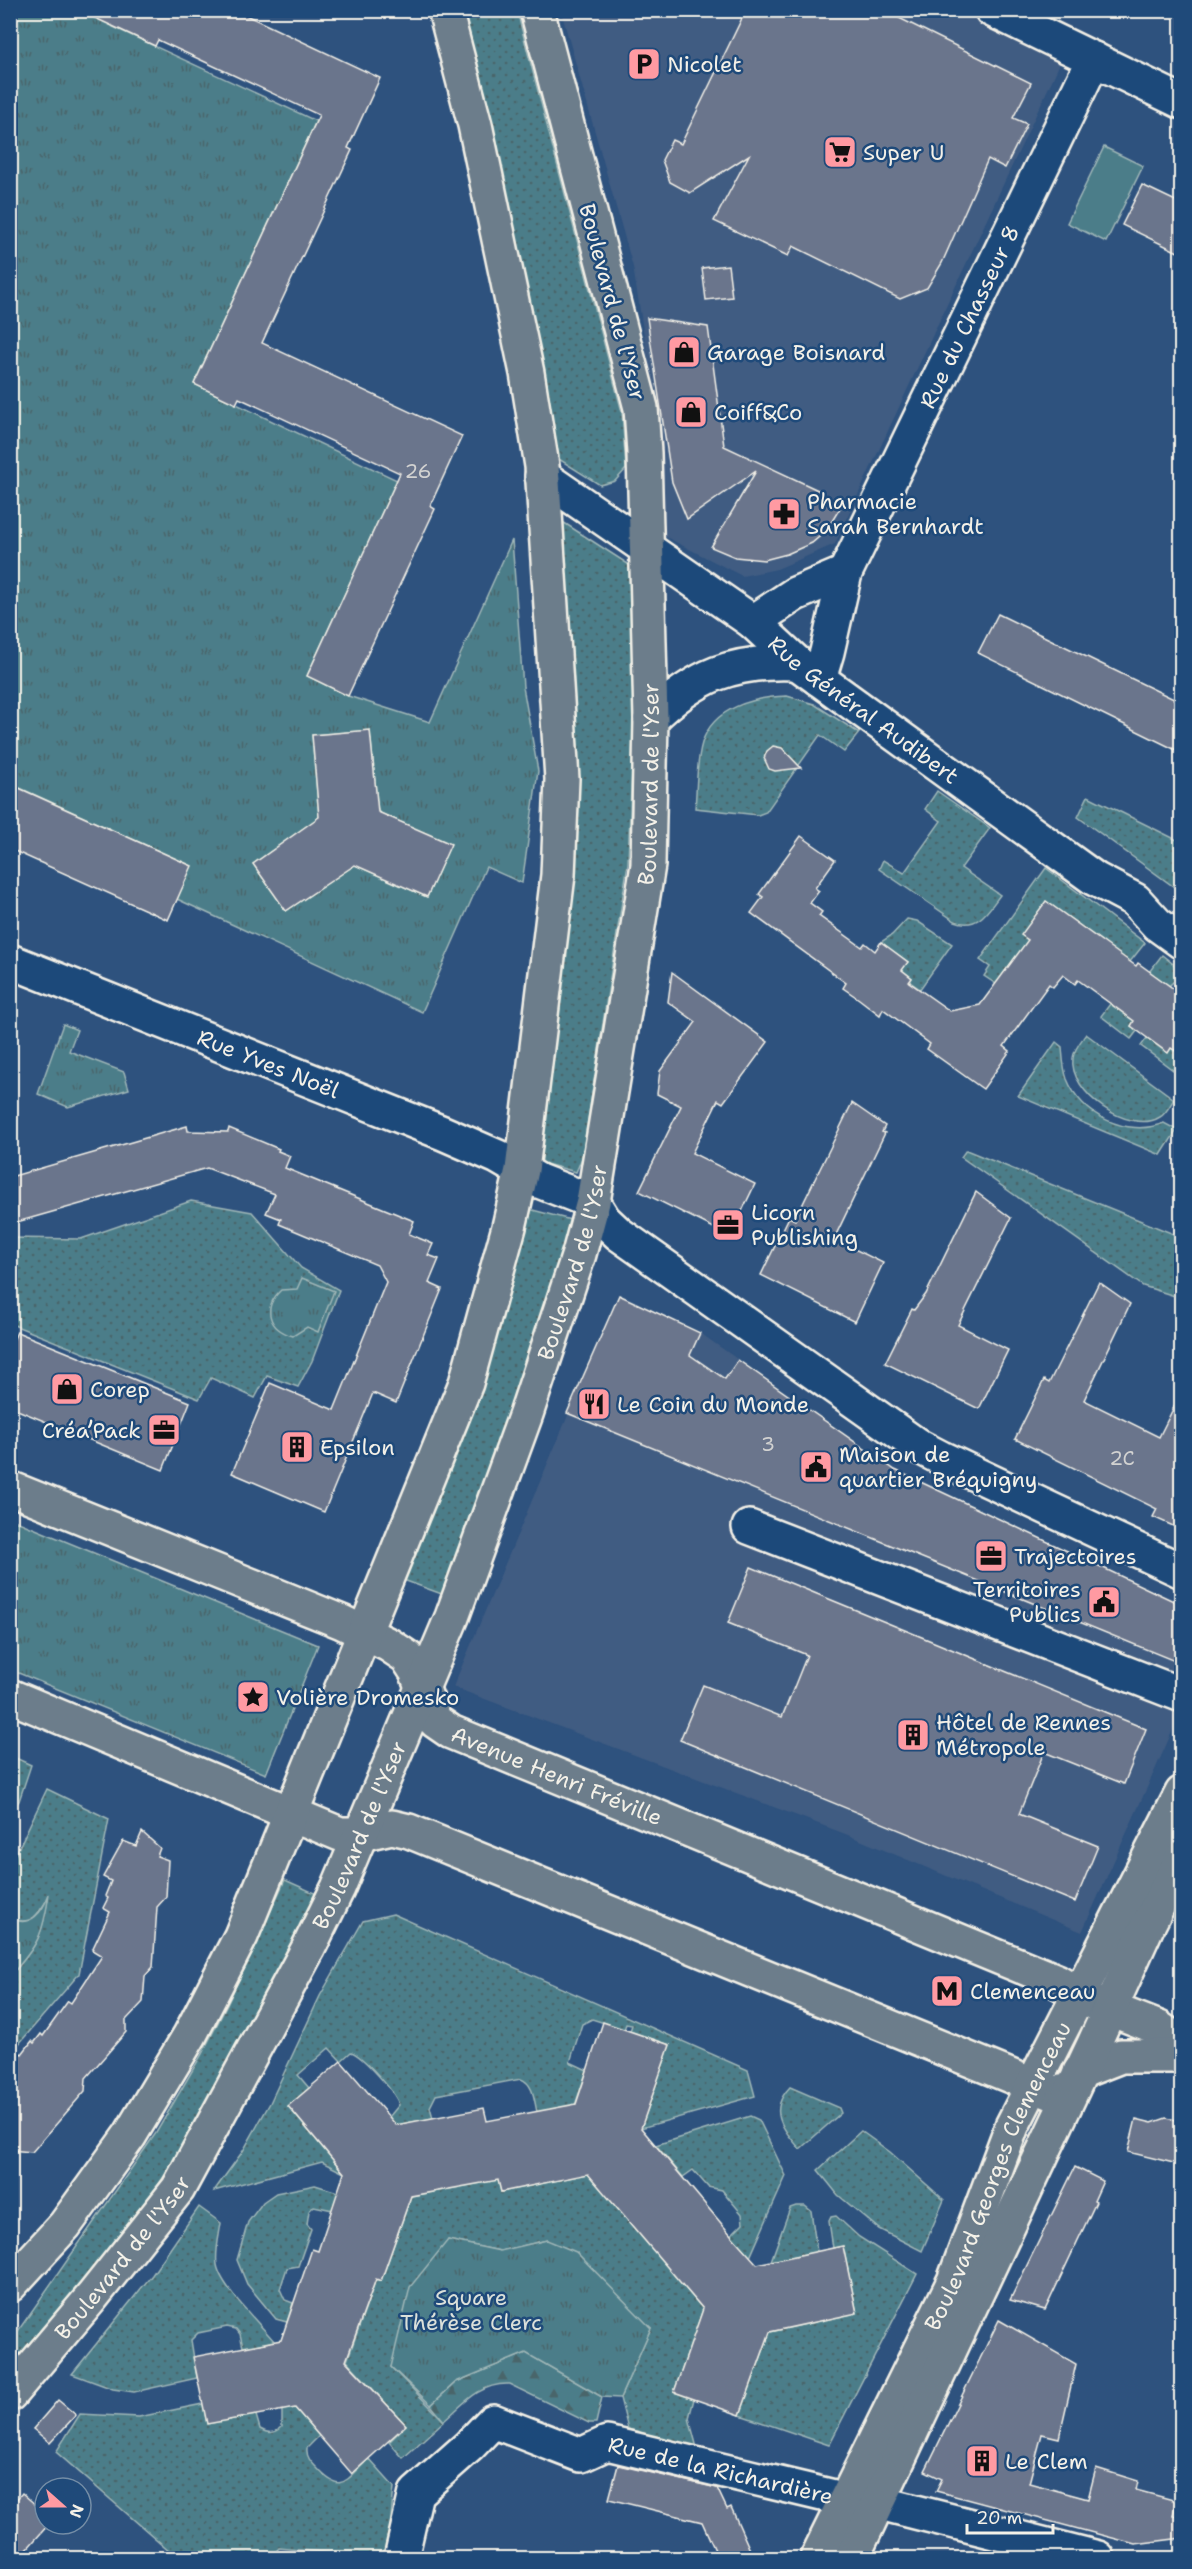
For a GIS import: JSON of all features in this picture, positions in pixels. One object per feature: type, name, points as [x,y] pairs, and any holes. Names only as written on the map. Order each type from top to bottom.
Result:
[{"type":"main road","points":[[10,2285],[65,2225],[130,2135],[178,2055],[241,1936],[466,1383],[509,1227],[522,1170],[558,875],[561,790],[542,476],[527,373],[475,125],[445,10]]},
{"type":"main road","name":"Boulevard de l'Yser","points":[[10,2394],[92,2297],[178,2189],[308,1949],[361,1834],[423,1689],[526,1414],[579,1254],[593,1202],[648,866],[651,719],[648,548],[642,408],[537,10]]},
{"type":"main road","name":"Avenue Henri Fréville","points":[[10,1488],[364,1632],[407,1657],[416,1671],[435,1721],[451,1732],[1057,1981],[1092,2002],[1159,2028],[1182,2044]]},
{"type":"main road","points":[[10,1696],[340,1834],[361,1834],[392,1827],[409,1832],[1052,2093],[1121,2056],[1182,2056]]},
{"type":"main road","name":"Boulevard Georges Clemenceau","points":[[817,2559],[954,2281],[1012,2126],[1032,2084],[1182,1793]]},
{"type":"main road","name":"Boulevard Georges Clemenceau","points":[[852,2559],[1147,1927],[1182,1858]]},
{"type":"street","points":[[992,10],[1182,102]]},
{"type":"street","name":"Rue du Chasseur 8","points":[[808,671],[827,652],[845,573],[1094,59]]},
{"type":"street","name":"Rue Général Audibert","points":[[542,476],[753,622],[808,671],[1095,879],[1135,900],[1157,924],[1182,942]]},
{"type":"street","points":[[753,622],[795,594],[845,573]]},
{"type":"street","points":[[651,719],[669,702],[715,673],[746,664],[772,662],[808,671]]},
{"type":"street","name":"Rue Yves Noël","points":[[10,961],[365,1101],[498,1157],[539,1180],[593,1202]]},
{"type":"street","points":[[593,1202],[604,1220],[619,1234],[918,1446],[1182,1571]]},
{"type":"street","points":[[749,1527],[1182,1695]]},
{"type":"street","name":"Rue de la Richardière","points":[[401,2559],[416,2493],[469,2446],[493,2421],[581,2455],[607,2442],[847,2500],[880,2503],[1098,2559]]},
{"type":"shaded area","points":[[561,11],[959,11],[1061,61],[835,544],[777,569],[742,576],[662,535],[660,434],[633,267]]},
{"type":"shaded area","points":[[619,1295],[700,1333],[901,1474],[1181,1603],[1181,1712],[1082,1932],[843,1833],[453,1687]]},
{"type":"green space","points":[[11,11],[120,11],[113,27],[316,121],[194,384],[397,480],[307,676],[348,696],[430,722],[512,540],[523,687],[538,771],[522,883],[486,867],[422,1012],[177,899],[191,866],[11,784]],"holes":[[[370,730],[378,812],[450,845],[427,897],[355,865],[286,911],[253,864],[319,817],[312,735]]]},
{"type":"green space","points":[[456,11],[517,11],[622,412],[626,469],[615,481],[600,485],[554,456]]},
{"type":"green space","points":[[1104,147],[1143,166],[1106,242],[1067,223]]},
{"type":"green space","points":[[555,517],[631,566],[634,713],[628,863],[582,1158],[576,1172],[535,1161]]},
{"type":"green space","points":[[787,696],[814,704],[859,733],[844,752],[820,735],[766,812],[758,815],[695,808],[700,751],[707,731],[715,721],[737,706],[762,699]]},
{"type":"green space","points":[[937,791],[990,828],[961,868],[1000,895],[982,917],[970,923],[955,921],[879,869],[883,860],[904,873],[941,821],[925,809]]},
{"type":"green space","points":[[1088,796],[1181,842],[1181,892],[1078,817]]},
{"type":"green space","points":[[1046,868],[1145,943],[1125,968],[1103,942],[1046,901],[1022,935],[1028,940],[996,984],[984,976],[990,967],[980,960]]},
{"type":"green space","points":[[907,919],[917,921],[952,944],[920,989],[910,982],[912,978],[902,970],[908,962],[881,942],[892,935]]},
{"type":"green space","points":[[1162,955],[1181,970],[1181,988],[1173,982],[1169,986],[1149,972]]},
{"type":"green space","points":[[1110,1004],[1134,1021],[1131,1026],[1137,1031],[1131,1039],[1101,1016]]},
{"type":"green space","points":[[63,1024],[77,1030],[69,1051],[124,1072],[129,1089],[68,1107],[38,1094]]},
{"type":"green space","points":[[1086,1034],[1174,1099],[1164,1114],[1147,1121],[1133,1121],[1118,1116],[1090,1097],[1074,1071],[1073,1058],[1076,1048]]},
{"type":"green space","points":[[1147,1038],[1167,1053],[1171,1048],[1181,1055],[1181,1076],[1141,1046]]},
{"type":"green space","points":[[1056,1042],[1062,1047],[1067,1079],[1074,1092],[1094,1113],[1107,1120],[1135,1128],[1164,1123],[1177,1130],[1161,1155],[1018,1096]]},
{"type":"green space","points":[[966,1150],[1181,1237],[1181,1298],[1143,1286],[961,1157]]},
{"type":"green space","points":[[191,1201],[252,1212],[301,1268],[339,1290],[312,1361],[298,1387],[267,1376],[255,1398],[211,1378],[199,1399],[11,1324],[10,1238],[81,1239]]},
{"type":"green space","points":[[525,1208],[571,1220],[517,1406],[450,1597],[398,1578]]},
{"type":"green space","points":[[302,1278],[334,1291],[318,1332],[307,1327],[293,1336],[285,1333],[273,1323],[270,1317],[271,1304],[281,1290],[297,1289]]},
{"type":"green space","points":[[11,1519],[318,1645],[266,1774],[11,1670]]},
{"type":"green space","points":[[11,1756],[31,1765],[19,1801],[11,1811]]},
{"type":"green space","points":[[47,1789],[109,1819],[79,1974],[11,2053],[11,1975],[33,1948],[41,1932],[48,1898],[38,1913],[29,1920],[18,1921],[11,1918],[10,1866]]},
{"type":"green space","points":[[285,1880],[319,1895],[184,2147],[101,2269],[11,2378],[11,2341],[156,2133],[202,2054],[227,2005]]},
{"type":"green space","points":[[49,1894],[38,1939],[11,1975],[11,1918],[18,1921],[30,1920],[40,1912]]},
{"type":"green space","points":[[393,1914],[748,2070],[755,2096],[641,2128],[670,2045],[630,2031],[632,2025],[626,2024],[624,2029],[592,2019],[582,2024],[570,2062],[587,2070],[575,2105],[537,2112],[531,2088],[521,2079],[436,2095],[430,2107],[433,2118],[396,2125],[389,2117],[399,2105],[392,2092],[356,2055],[351,2052],[341,2061],[329,2048],[298,2075],[309,2088],[288,2106],[344,2173],[322,2162],[214,2191],[243,2151],[270,2103],[320,1996],[363,1921]]},
{"type":"green space","points":[[790,2087],[839,2108],[841,2113],[800,2149],[780,2120],[779,2104]]},
{"type":"green space","points":[[750,2116],[759,2120],[786,2176],[750,2257],[731,2235],[743,2223],[742,2214],[722,2190],[708,2187],[693,2170],[683,2177],[656,2145]]},
{"type":"green space","points":[[861,2131],[890,2152],[944,2200],[922,2251],[879,2229],[838,2195],[818,2170]]},
{"type":"green space","points":[[588,2174],[703,2309],[674,2392],[694,2399],[689,2418],[697,2448],[628,2429],[620,2398],[651,2328],[547,2240],[500,2251],[448,2240],[391,2367],[444,2421],[403,2458],[389,2442],[406,2425],[347,2361],[376,2279],[381,2281],[411,2196],[498,2180],[501,2192]]},
{"type":"green space","points":[[315,2185],[338,2192],[333,2210],[314,2206],[309,2211],[307,2224],[311,2229],[298,2266],[287,2268],[280,2289],[285,2300],[293,2303],[287,2322],[276,2319],[247,2284],[237,2260],[248,2222],[263,2202],[276,2193]]},
{"type":"green space","points":[[805,2206],[811,2211],[817,2252],[771,2261],[790,2208]]},
{"type":"green space","points":[[199,2207],[221,2223],[216,2254],[217,2265],[225,2284],[274,2341],[243,2347],[240,2334],[236,2329],[227,2327],[198,2333],[191,2340],[197,2378],[134,2392],[113,2389],[72,2374],[152,2275]]},
{"type":"green space","points":[[836,2216],[859,2237],[917,2274],[829,2445],[740,2415],[770,2332],[857,2313],[843,2247],[833,2248],[829,2221],[831,2217]]},
{"type":"green space","name":"Square Thérèse Clerc","points":[[448,2240],[500,2251],[547,2240],[576,2252],[651,2328],[620,2398],[602,2397],[526,2353],[456,2382],[431,2405],[391,2367],[410,2287]]},
{"type":"green space","points":[[526,2353],[602,2397],[596,2423],[589,2423],[509,2384],[489,2387],[473,2395],[444,2421],[431,2405],[456,2382]]},
{"type":"green space","points":[[203,2404],[207,2424],[256,2415],[260,2429],[274,2432],[282,2427],[282,2410],[295,2408],[319,2436],[307,2448],[307,2454],[325,2476],[338,2483],[344,2482],[369,2459],[394,2487],[387,2558],[279,2548],[270,2558],[178,2558],[93,2484],[93,2476],[84,2476],[56,2452],[80,2414],[139,2417]]},
{"type":"building","points":[[78,10],[235,10],[380,78],[348,148],[352,150],[262,343],[462,436],[430,506],[435,509],[348,696],[307,676],[400,473],[239,398],[236,404],[194,384],[319,115],[158,40],[155,46]]},
{"type":"building","name":"Super U","points":[[746,10],[883,10],[1031,83],[1013,118],[1027,124],[1005,168],[988,159],[942,263],[927,288],[900,299],[793,246],[788,256],[714,221],[749,155],[690,193],[670,182],[662,160],[672,140],[681,144]]},
{"type":"building","points":[[1142,185],[1182,204],[1182,254],[1122,225]]},
{"type":"building","points":[[728,265],[732,297],[706,300],[702,268]]},
{"type":"building","points":[[647,318],[708,327],[724,446],[820,491],[818,496],[840,508],[826,531],[812,543],[787,554],[764,560],[735,557],[711,547],[756,471],[687,519],[672,482]]},
{"type":"building","points":[[998,614],[1182,703],[1182,753],[978,653]]},
{"type":"building","points":[[370,730],[378,812],[451,844],[427,897],[355,865],[286,911],[253,864],[319,817],[312,735]]},
{"type":"building","points":[[773,746],[782,748],[801,768],[775,771],[769,769],[764,758]]},
{"type":"building","points":[[10,784],[192,866],[168,920],[10,849]]},
{"type":"building","points":[[801,836],[835,860],[815,888],[819,891],[810,903],[822,912],[819,916],[862,947],[865,943],[875,951],[881,942],[908,962],[902,970],[912,978],[909,982],[950,1011],[980,1005],[1028,940],[1021,935],[1046,901],[1136,966],[1138,963],[1182,995],[1182,1055],[1171,1048],[1168,1053],[1131,1026],[1134,1021],[1078,980],[1075,984],[1063,975],[1053,987],[1049,984],[1004,1046],[1010,1051],[983,1089],[927,1049],[930,1044],[883,1009],[880,1015],[843,988],[846,983],[751,913],[763,897],[759,894]]},
{"type":"building","points":[[672,972],[768,1042],[723,1103],[718,1100],[692,1153],[755,1184],[730,1236],[639,1191],[681,1106],[657,1094],[660,1071],[696,1022],[668,1002]]},
{"type":"building","points":[[852,1103],[885,1126],[882,1132],[885,1133],[834,1239],[883,1263],[855,1322],[761,1275],[789,1217],[795,1220]]},
{"type":"building","points":[[187,1126],[188,1131],[228,1132],[229,1128],[279,1149],[278,1151],[290,1156],[285,1168],[414,1221],[409,1234],[433,1244],[428,1255],[439,1259],[429,1283],[442,1289],[396,1403],[373,1393],[324,1512],[232,1473],[270,1383],[334,1410],[386,1282],[377,1265],[279,1224],[281,1219],[266,1213],[275,1194],[207,1168],[10,1224],[10,1177]]},
{"type":"building","points":[[976,1192],[1011,1218],[958,1325],[1008,1350],[979,1409],[885,1363],[912,1309],[914,1310],[926,1294]]},
{"type":"building","points":[[1099,1282],[1130,1304],[1084,1400],[1159,1437],[1182,1391],[1182,1530],[1153,1517],[1157,1509],[1015,1439],[1044,1380],[1049,1383]]},
{"type":"building","points":[[619,1295],[700,1333],[690,1355],[725,1379],[738,1360],[895,1470],[1182,1605],[1182,1664],[567,1413]]},
{"type":"building","points":[[17,1332],[190,1402],[163,1470],[10,1407],[10,1347]]},
{"type":"building","name":"Hôtel de Rennes Métropole","points":[[751,1567],[1146,1729],[1124,1784],[1044,1752],[1019,1814],[1098,1846],[1075,1902],[680,1740],[703,1685],[782,1717],[807,1655],[728,1623]]},
{"type":"building","points":[[142,1832],[160,1848],[157,1856],[168,1860],[166,1897],[157,1907],[153,1967],[145,1976],[143,2002],[126,2020],[126,2032],[86,2078],[85,2091],[32,2152],[10,2150],[10,2047],[22,2054],[32,2041],[34,2043],[41,2034],[43,2036],[68,2001],[71,2003],[102,1956],[92,1950],[110,1912],[103,1908],[108,1898],[105,1896],[111,1881],[103,1877],[123,1841],[136,1846]]},
{"type":"building","points":[[603,2022],[670,2045],[641,2128],[731,2235],[757,2264],[843,2246],[857,2313],[770,2332],[740,2415],[674,2392],[703,2309],[588,2174],[501,2192],[498,2180],[411,2196],[381,2281],[376,2279],[346,2361],[406,2425],[352,2474],[295,2408],[207,2424],[193,2357],[281,2340],[312,2249],[318,2251],[344,2173],[288,2106],[341,2061],[396,2125],[484,2108],[487,2121],[576,2104]]},
{"type":"building","points":[[1166,2118],[1182,2121],[1182,2165],[1128,2152],[1136,2119],[1152,2123]]},
{"type":"building","points":[[1075,2167],[1103,2181],[1094,2201],[1096,2202],[1045,2310],[1010,2300]]},
{"type":"building","points":[[999,2320],[1076,2364],[1059,2438],[1042,2434],[1029,2483],[1088,2499],[1096,2468],[1138,2481],[1136,2490],[1177,2501],[1173,2515],[1182,2517],[1182,2538],[1135,2544],[936,2491],[942,2479],[925,2471]]},
{"type":"building","points":[[58,2400],[76,2415],[50,2443],[33,2429]]},
{"type":"building","points":[[618,2465],[717,2488],[727,2509],[731,2507],[754,2559],[719,2559],[702,2522],[609,2499]]},
{"type":"building","points":[[22,2493],[33,2503],[33,2536],[38,2536],[18,2559],[10,2559],[10,2507]]},
{"type":"place","name":"Nicolet","points":[[644,64]]},
{"type":"place","name":"Super U","points":[[840,152]]},
{"type":"place","name":"Garage Boisnard","points":[[684,352]]},
{"type":"place","name":"Coiff&Co","points":[[691,412]]},
{"type":"place","name":"Pharmacie Sarah Bernhardt","points":[[784,514]]},
{"type":"place","name":"Licorn Publishing","points":[[728,1225]]},
{"type":"place","name":"Corep","points":[[67,1389]]},
{"type":"place","name":"Le Coin du Monde","points":[[594,1404]]},
{"type":"place","name":"Créa’Pack","points":[[164,1430]]},
{"type":"place","name":"Epsilon","points":[[297,1447]]},
{"type":"place","name":"Maison de quartier Bréquigny","points":[[816,1467]]},
{"type":"place","name":"Trajectoires","points":[[991,1556]]},
{"type":"place","name":"Territoires Publics","points":[[1104,1602]]},
{"type":"place","name":"Volière Dromesko","points":[[253,1697]]},
{"type":"place","name":"Hôtel de Rennes Métropole","points":[[913,1735]]},
{"type":"place","name":"Clemenceau","points":[[947,1991]]},
{"type":"place","name":"Le Clem","points":[[982,2461]]}]
